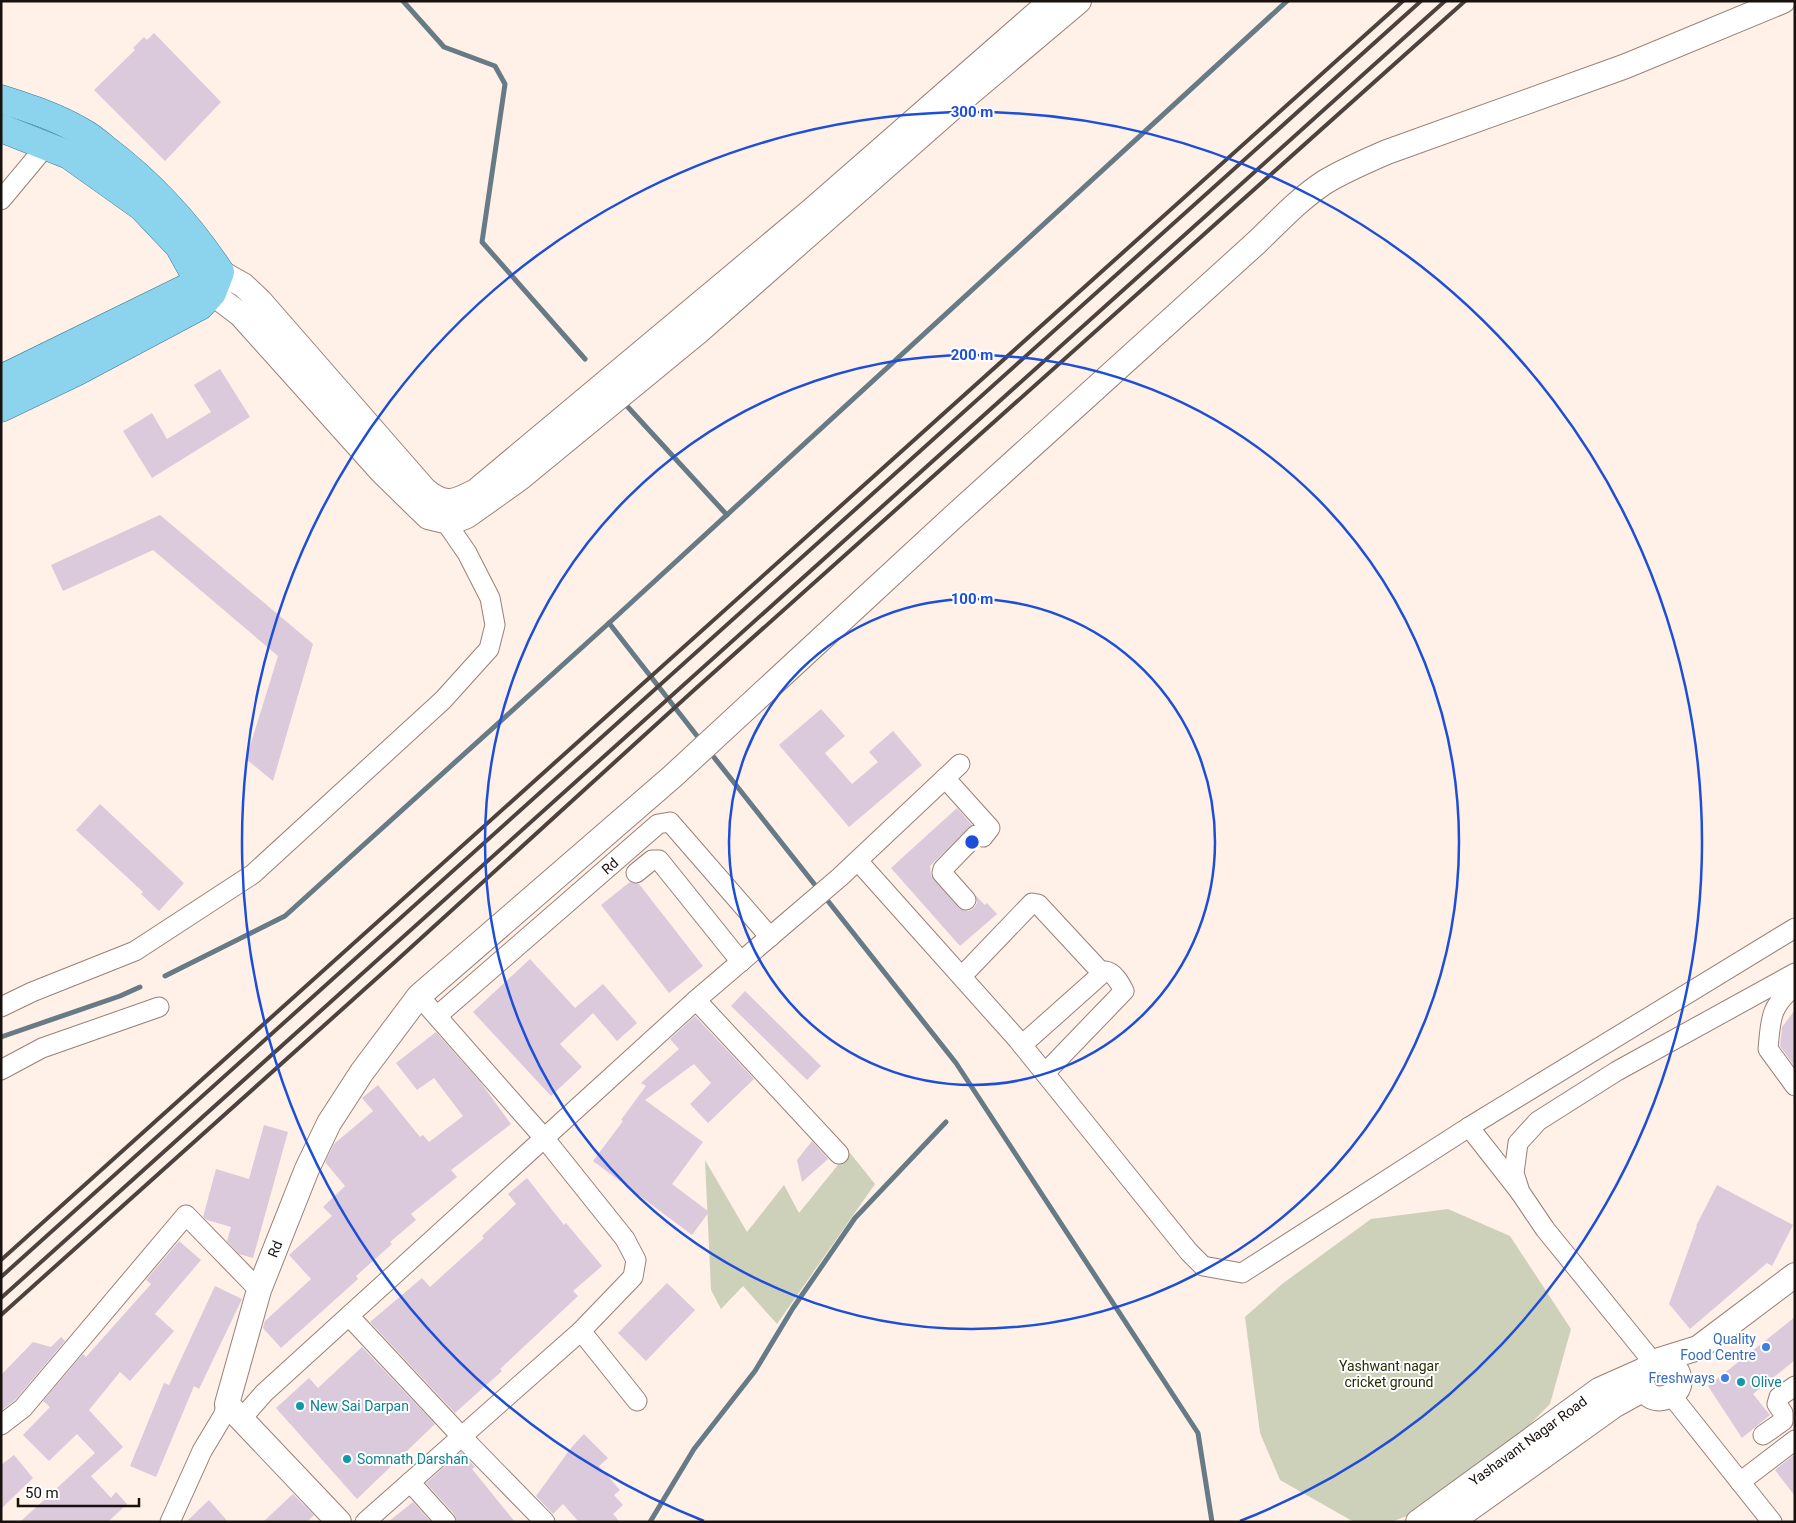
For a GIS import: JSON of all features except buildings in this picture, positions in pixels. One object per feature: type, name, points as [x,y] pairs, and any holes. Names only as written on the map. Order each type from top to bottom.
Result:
[{"type":"main road","points":[[1,99],[38,110],[83,132],[124,163],[159,196],[202,246],[210,282],[200,306],[76,372],[1,408]]},
{"type":"main road","points":[[1,128],[69,155],[142,207],[210,282]]},
{"type":"main road","points":[[1,379],[210,282]]},
{"type":"street","points":[[444,511],[476,491],[812,210],[1051,1]]},
{"type":"street","points":[[444,511],[457,520],[467,516],[512,484],[698,332],[950,109],[1079,1]]},
{"type":"street","name":"Rd","points":[[170,1522],[202,1451],[223,1416],[235,1411],[259,1290],[307,1169],[330,1123],[362,1072],[419,996],[673,776],[1290,210],[1324,184],[1353,166],[1387,152],[1626,66],[1783,1]]},
{"type":"street","points":[[1,200],[46,146]]},
{"type":"street","points":[[1,1007],[32,992],[135,950],[253,874],[443,700],[489,649],[495,624],[490,598],[468,553],[434,497],[417,482],[260,301],[243,285],[210,282]]},
{"type":"street","points":[[339,1522],[235,1411],[264,1393],[696,1000],[858,861],[960,764]]},
{"type":"street","points":[[945,778],[990,828],[983,837],[976,835],[943,868],[942,873],[966,900]]},
{"type":"street","name":"Rd","points":[[437,1016],[658,824],[670,822],[770,937]]},
{"type":"street","points":[[636,873],[652,860],[658,860],[741,962]]},
{"type":"street","points":[[858,861],[1022,1044],[1189,1252],[1203,1266],[1242,1273],[1469,1127],[1795,928]]},
{"type":"street","points":[[962,976],[1032,903],[1038,904],[1102,973]]},
{"type":"street","points":[[1017,935],[1043,910]]},
{"type":"street","points":[[1022,1044],[1102,973],[1108,971],[1113,975],[1124,991],[1045,1073]]},
{"type":"street","points":[[1520,1192],[1514,1173],[1518,1144],[1538,1121],[1617,1072],[1795,973]]},
{"type":"street","points":[[1795,986],[1772,1011],[1768,1049],[1795,1086]]},
{"type":"street","points":[[365,1522],[581,1331],[633,1277],[636,1260],[625,1240],[545,1139],[419,996]]},
{"type":"street","points":[[696,1000],[839,1154]]},
{"type":"street","points":[[1,1070],[42,1048],[160,1006]]},
{"type":"street","points":[[1469,1127],[1520,1192],[1545,1229],[1650,1370],[1653,1397],[1659,1398],[1675,1390],[1698,1348]]},
{"type":"street","points":[[1,1425],[23,1408],[186,1215],[259,1290]]},
{"type":"street","points":[[1451,1522],[1614,1405],[1650,1370],[1698,1348],[1795,1275]]},
{"type":"street","points":[[349,1316],[461,1436],[545,1522]]},
{"type":"street","points":[[581,1331],[637,1401]]},
{"type":"street","points":[[1650,1370],[1671,1363],[1676,1368],[1680,1380],[1675,1390]]},
{"type":"street","name":"Yashavant Nagar Road","points":[[1418,1522],[1598,1390],[1650,1370]]},
{"type":"street","points":[[1763,1435],[1783,1420],[1783,1412],[1777,1404],[1779,1397],[1795,1386]]},
{"type":"street","points":[[1675,1390],[1740,1482],[1772,1522]]},
{"type":"street","points":[[1740,1482],[1795,1440]]},
{"type":"street","points":[[410,1482],[446,1522]]},
{"type":"green space","points":[[850,1153],[875,1184],[777,1324],[743,1286],[721,1309],[711,1290],[705,1160],[747,1232],[784,1185],[799,1213],[842,1160]]},
{"type":"green space","name":"Yashwant nagar cricket ground","points":[[1448,1209],[1510,1236],[1571,1329],[1550,1404],[1459,1496],[1391,1522],[1354,1522],[1280,1480],[1260,1433],[1245,1317],[1282,1284],[1371,1219]]},
{"type":"waterway","points":[[403,1],[444,47],[495,66],[505,84],[482,242],[585,359]]},
{"type":"waterway","points":[[701,741],[609,623],[1287,1]]},
{"type":"waterway","points":[[626,405],[727,515]]},
{"type":"waterway","points":[[165,976],[285,916],[609,623]]},
{"type":"waterway","points":[[709,751],[819,890]]},
{"type":"waterway","points":[[824,896],[956,1063],[1198,1433],[1212,1522]]},
{"type":"waterway","points":[[1,1037],[120,996],[140,987]]},
{"type":"waterway","points":[[650,1522],[694,1449],[755,1371],[793,1308],[855,1218],[946,1122]]},
{"type":"railway","points":[[1,1260],[1403,1]]},
{"type":"railway","points":[[1,1277],[1421,1]]},
{"type":"railway","points":[[1,1298],[1445,1]]},
{"type":"railway","points":[[1,1315],[396,961],[693,691],[1465,1]]},
{"type":"place","name":"Quality Food Centre","points":[[1766,1347]]},
{"type":"place","name":"Freshways","points":[[1725,1378]]},
{"type":"place","name":"Olive","points":[[1741,1382]]},
{"type":"place","name":"New Sai Darpan","points":[[300,1406]]},
{"type":"place","name":"Somnath Darshan","points":[[347,1459]]}]
